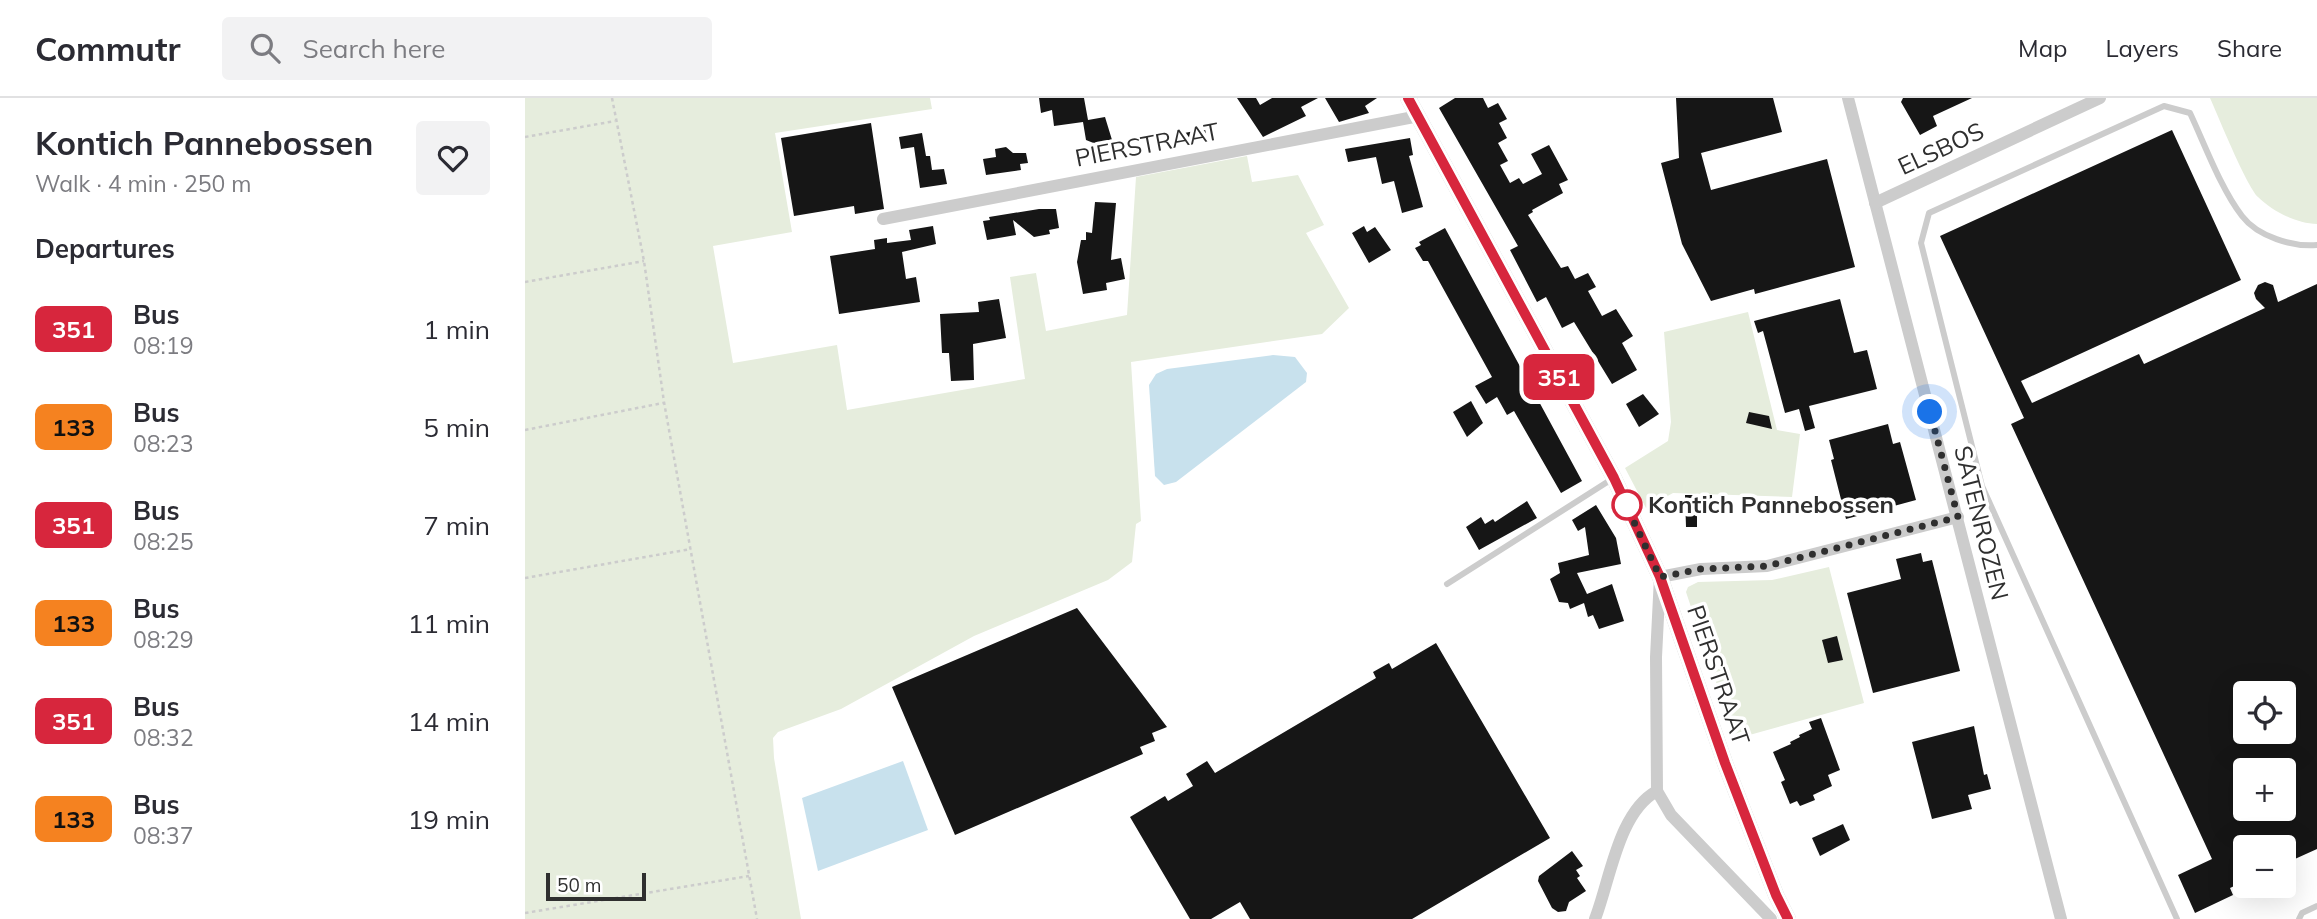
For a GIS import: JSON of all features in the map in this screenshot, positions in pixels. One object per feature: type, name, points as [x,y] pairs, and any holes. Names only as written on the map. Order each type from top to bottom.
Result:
[{"type":"street","name":"PIERSTRAAT","points":[[1408,98],[1614,478],[1660,577],[1725,763],[1776,895],[1788,919]]},
{"type":"street","name":"SATENROZEN","points":[[1847,98],[2061,919]]},
{"type":"street","name":"ELSBOS","points":[[1875,203],[2100,98]]},
{"type":"street","name":"PIERSTRAAT","points":[[883,219],[1419,116]]},
{"type":"street","points":[[1771,919],[1671,815],[1657,791],[1656,657],[1660,577],[1701,569],[1767,566],[1958,517]]},
{"type":"street","points":[[1595,919],[1615,855],[1636,808],[1657,791]]},
{"type":"lane","points":[[2177,919],[1982,486],[1921,243],[1929,213],[2164,106],[2190,113],[2243,218],[2275,239],[2303,246],[2317,245]]},
{"type":"lane","points":[[1447,584],[1614,478]]},
{"type":"lane","points":[[2299,919],[2317,906]]},
{"type":"path","points":[[612,98],[644,261],[664,402],[757,919]]},
{"type":"path","points":[[525,137],[616,120]]},
{"type":"path","points":[[525,282],[644,261]]},
{"type":"path","points":[[525,430],[664,402]]},
{"type":"path","points":[[525,578],[692,549]]},
{"type":"path","points":[[525,913],[749,876]]},
{"type":"green space","points":[[525,98],[930,98],[932,109],[775,133],[792,232],[713,246],[733,363],[837,345],[847,410],[1025,379],[1010,277],[1036,273],[1046,331],[1127,315],[1136,177],[1247,156],[1252,182],[1298,175],[1324,225],[1306,233],[1349,308],[1322,334],[1131,362],[1141,521],[1136,524],[1132,562],[1108,580],[974,636],[841,709],[778,732],[773,738],[801,919],[525,919]]},
{"type":"green space","points":[[2210,98],[2317,98],[2317,224],[2285,216],[2258,197],[2240,166]]},
{"type":"green space","points":[[1748,312],[1777,430],[1800,434],[1792,497],[1673,493],[1646,508],[1625,468],[1668,441],[1671,422],[1664,332]]},
{"type":"green space","points":[[1829,567],[1864,703],[1735,739],[1686,592],[1688,587],[1698,582],[1772,580]]},
{"type":"water","points":[[1273,355],[1295,357],[1307,373],[1306,382],[1176,482],[1164,485],[1155,476],[1149,385],[1156,374],[1167,369]]},
{"type":"water","points":[[903,761],[928,830],[818,871],[802,798]]},
{"type":"building","points":[[1039,98],[1084,98],[1088,120],[1105,117],[1116,153],[1098,156],[1096,144],[1086,140],[1083,122],[1054,126],[1052,110],[1041,113]]},
{"type":"building","points":[[1237,98],[1256,98],[1260,105],[1272,98],[1318,98],[1301,107],[1306,116],[1263,137]]},
{"type":"building","points":[[1325,98],[1377,98],[1365,106],[1369,113],[1339,122]]},
{"type":"building","points":[[1455,98],[1483,98],[1488,108],[1498,103],[1507,119],[1499,123],[1507,138],[1498,143],[1508,161],[1500,165],[1510,183],[1519,178],[1523,184],[1542,174],[1531,154],[1549,145],[1568,180],[1559,184],[1563,193],[1532,210],[1528,215],[1561,268],[1568,266],[1575,279],[1588,273],[1596,287],[1588,291],[1602,316],[1616,309],[1633,336],[1622,343],[1637,370],[1612,384],[1574,322],[1562,328],[1546,297],[1537,302],[1510,250],[1518,246],[1439,108]]},
{"type":"building","points":[[1676,98],[1773,98],[1782,132],[1701,153],[1711,190],[1827,159],[1855,267],[1755,294],[1754,289],[1711,301],[1682,244],[1661,163],[1679,158]]},
{"type":"building","points":[[1903,98],[1972,98],[1933,116],[1937,126],[1920,135],[1901,102]]},
{"type":"building","points":[[871,123],[884,209],[855,214],[854,206],[794,216],[781,138]]},
{"type":"building","points":[[1205,129],[1207,139],[1176,145],[1174,135]]},
{"type":"building","points":[[2172,130],[2241,280],[2021,381],[2032,403],[2139,354],[2144,364],[2265,308],[2254,293],[2258,285],[2265,282],[2273,285],[2278,302],[2317,284],[2317,849],[2296,859],[2296,835],[2233,835],[2233,887],[2230,888],[2233,895],[2195,913],[2178,875],[2212,859],[2011,424],[2024,418],[1940,236]]},
{"type":"building","points":[[922,133],[926,156],[930,156],[932,170],[944,169],[947,184],[920,188],[914,147],[901,149],[899,137]]},
{"type":"building","points":[[1410,138],[1413,155],[1409,156],[1423,207],[1402,213],[1394,181],[1382,184],[1376,157],[1348,162],[1345,149]]},
{"type":"building","points":[[1006,147],[1013,153],[1026,153],[1028,163],[1020,164],[1021,170],[986,175],[983,159],[996,157],[995,149]]},
{"type":"building","points":[[1095,202],[1116,203],[1111,260],[1121,258],[1125,279],[1106,283],[1107,290],[1083,294],[1077,262],[1081,240],[1086,240],[1086,232],[1092,233]]},
{"type":"building","points":[[1056,209],[1059,228],[1049,230],[1050,234],[1034,237],[1013,220],[1016,235],[987,240],[983,221],[990,220],[989,217]]},
{"type":"building","points":[[933,226],[936,244],[902,252],[906,279],[916,277],[920,302],[839,314],[830,256],[875,249],[874,240],[887,238],[887,243],[911,240],[909,230]]},
{"type":"building","points":[[1364,226],[1367,232],[1375,227],[1391,250],[1369,263],[1352,233]]},
{"type":"building","points":[[1445,228],[1582,481],[1561,493],[1514,411],[1507,415],[1497,397],[1486,404],[1475,386],[1492,377],[1428,261],[1423,261],[1415,248],[1421,245],[1419,242]]},
{"type":"building","points":[[999,299],[1006,338],[973,344],[974,380],[951,381],[949,353],[942,353],[940,314],[979,312],[978,302]]},
{"type":"building","points":[[1840,299],[1854,353],[1867,350],[1877,389],[1809,406],[1815,428],[1805,431],[1799,409],[1785,413],[1763,331],[1758,333],[1754,321]]},
{"type":"building","points":[[1643,394],[1659,414],[1639,427],[1626,404]]},
{"type":"building","points":[[1471,401],[1483,423],[1467,437],[1453,412]]},
{"type":"building","points":[[1749,412],[1769,416],[1772,429],[1746,423]]},
{"type":"building","points":[[1888,424],[1893,444],[1900,442],[1916,500],[1846,519],[1831,460],[1834,459],[1829,440]]},
{"type":"building","points":[[1685,495],[1712,495],[1712,513],[1697,512],[1697,527],[1686,527]]},
{"type":"building","points":[[1527,501],[1537,518],[1479,550],[1466,527],[1481,517],[1485,524],[1493,519],[1495,522]]},
{"type":"building","points":[[1596,505],[1616,538],[1621,564],[1577,573],[1587,594],[1612,584],[1624,621],[1599,629],[1593,615],[1588,617],[1584,603],[1570,609],[1568,603],[1559,602],[1550,579],[1560,573],[1558,563],[1589,555],[1585,527],[1578,531],[1572,520]]},
{"type":"building","points":[[1921,553],[1923,562],[1932,560],[1960,671],[1873,693],[1847,593],[1901,579],[1896,559]]},
{"type":"building","points":[[1077,608],[1167,727],[1152,733],[1155,741],[1140,747],[1143,754],[955,835],[892,687]]},
{"type":"building","points":[[1837,636],[1843,660],[1828,663],[1822,640]]},
{"type":"building","points":[[1436,643],[1550,838],[1412,919],[1250,919],[1240,902],[1211,919],[1190,919],[1130,817],[1165,796],[1168,801],[1193,786],[1186,774],[1207,761],[1215,773],[1376,678],[1373,672],[1389,663],[1392,669]]},
{"type":"building","points":[[1821,718],[1840,770],[1828,775],[1832,786],[1813,795],[1815,800],[1800,806],[1797,801],[1790,804],[1781,782],[1785,780],[1773,752],[1791,744],[1799,735],[1812,729],[1809,722]]},
{"type":"building","points":[[1974,726],[1984,775],[1987,774],[1991,789],[1968,795],[1972,809],[1932,819],[1912,742]]},
{"type":"building","points":[[1843,824],[1850,840],[1820,856],[1812,838]]},
{"type":"building","points":[[1572,851],[1583,866],[1576,870],[1580,876],[1577,878],[1586,891],[1569,902],[1566,911],[1558,912],[1552,908],[1538,881],[1539,876]]},
{"type":"bus line","name":"351","points":[[1408,98],[1614,478],[1660,577],[1725,763],[1776,895],[1788,919]]},
{"type":"place","name":"Kontich Pannebossen","points":[[1627,505]]},
{"type":"route","points":[[1627,505],[1625,503],[1660,577],[1701,569],[1767,566],[1958,517],[1930,412]]}]
